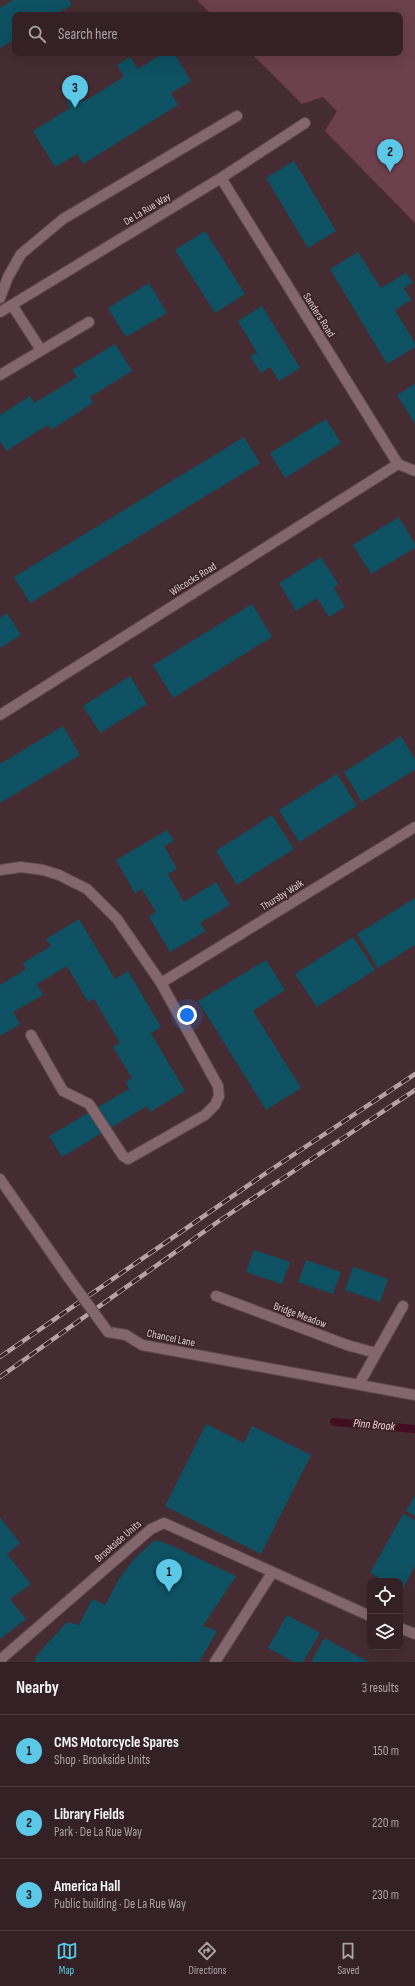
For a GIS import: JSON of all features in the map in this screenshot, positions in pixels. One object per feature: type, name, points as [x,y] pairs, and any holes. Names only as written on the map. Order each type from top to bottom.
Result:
[{"type":"street","points":[[1,291],[21,254],[63,219],[237,116]]},
{"type":"street","name":"De La Rue Way","points":[[0,312],[221,178],[305,124]]},
{"type":"street","name":"Sanders Road","points":[[221,178],[398,464]]},
{"type":"street","points":[[12,305],[41,350]]},
{"type":"street","points":[[0,375],[89,322]]},
{"type":"street","points":[[398,464],[415,471]]},
{"type":"street","name":"Wilcocks Road","points":[[0,714],[398,464]]},
{"type":"street","name":"Thursby Walk","points":[[161,983],[415,827]]},
{"type":"street","points":[[0,870],[21,867],[42,870],[74,882],[86,889],[117,919],[161,983],[210,1069],[218,1086],[219,1096],[215,1105],[205,1115],[128,1159],[123,1156],[89,1104],[63,1091],[30,1036]]},
{"type":"street","name":"Chancel Lane","points":[[0,1179],[68,1278],[108,1332],[126,1335],[142,1345],[415,1395]]},
{"type":"street","name":"Bridge Meadow","points":[[216,1296],[347,1345],[376,1353]]},
{"type":"street","points":[[359,1384],[403,1306]]},
{"type":"street","name":"Brookside Units","points":[[0,1660],[151,1529],[164,1523],[367,1615]]},
{"type":"street","points":[[215,1662],[272,1573]]},
{"type":"street","points":[[403,1629],[415,1634]]},
{"type":"shaded area","points":[[197,0],[415,0],[415,223],[325,131],[337,111],[323,97],[302,104],[254,56],[403,56],[403,12],[209,12]]},
{"type":"building","points":[[13,0],[69,0],[72,5],[59,12],[12,12],[12,41],[0,48],[0,8]]},
{"type":"building","points":[[159,56],[176,56],[191,81],[171,93],[178,105],[83,164],[77,154],[55,167],[33,131],[70,108],[66,100],[77,93],[83,102],[124,77],[117,65],[130,57],[138,69]]},
{"type":"building","points":[[294,161],[336,231],[308,248],[266,178]]},
{"type":"building","points":[[205,231],[245,294],[215,313],[175,250]]},
{"type":"building","points":[[358,252],[381,288],[406,273],[413,283],[404,288],[411,300],[395,310],[415,343],[415,347],[387,364],[330,269]]},
{"type":"building","points":[[149,283],[167,313],[126,337],[108,308]]},
{"type":"building","points":[[262,306],[300,368],[279,381],[270,367],[261,373],[250,356],[257,353],[238,321]]},
{"type":"building","points":[[115,344],[132,371],[90,397],[93,403],[51,430],[48,425],[6,451],[0,441],[0,415],[30,396],[34,403],[56,390],[77,377],[72,370]]},
{"type":"building","points":[[415,384],[415,424],[397,395]]},
{"type":"building","points":[[326,419],[341,443],[285,478],[270,453]]},
{"type":"building","points":[[244,437],[260,463],[30,603],[14,577]]},
{"type":"building","points":[[399,517],[415,544],[415,548],[371,574],[353,545]]},
{"type":"building","points":[[321,557],[338,584],[334,588],[345,607],[329,617],[317,598],[296,611],[279,583]]},
{"type":"building","points":[[252,604],[272,637],[173,698],[153,665]]},
{"type":"building","points":[[7,613],[21,635],[0,648],[0,618]]},
{"type":"building","points":[[130,676],[147,704],[100,733],[83,706]]},
{"type":"building","points":[[63,726],[80,755],[0,803],[0,764]]},
{"type":"building","points":[[401,736],[415,759],[415,770],[362,802],[344,772]]},
{"type":"building","points":[[337,774],[357,806],[299,842],[279,810]]},
{"type":"building","points":[[272,815],[294,849],[237,885],[216,851]]},
{"type":"building","points":[[167,830],[174,841],[164,846],[177,869],[168,874],[184,902],[216,882],[230,905],[200,923],[206,931],[170,952],[149,917],[156,912],[142,889],[135,893],[116,860]]},
{"type":"building","points":[[415,898],[415,945],[378,968],[357,934]]},
{"type":"building","points":[[79,919],[115,979],[128,971],[161,1027],[151,1033],[185,1091],[150,1112],[147,1106],[62,1157],[49,1136],[129,1089],[126,1082],[132,1078],[113,1047],[120,1043],[94,999],[88,1002],[67,966],[37,984],[43,995],[13,1012],[20,1024],[0,1036],[0,985],[26,969],[23,963],[51,946],[46,939]]},
{"type":"building","points":[[353,937],[375,970],[317,1007],[295,974]]},
{"type":"building","points":[[266,960],[285,990],[253,1011],[301,1088],[266,1110],[198,1001]]},
{"type":"building","points":[[254,1250],[290,1262],[282,1284],[246,1272]]},
{"type":"building","points":[[306,1260],[341,1272],[333,1294],[298,1282]]},
{"type":"building","points":[[353,1267],[388,1279],[380,1302],[345,1290]]},
{"type":"building","points":[[206,1424],[244,1443],[252,1426],[311,1455],[261,1554],[165,1506]]},
{"type":"building","points":[[415,1495],[415,1516],[406,1511]]},
{"type":"building","points":[[403,1514],[415,1520],[415,1566],[403,1588],[403,1578],[379,1578],[370,1573]]},
{"type":"building","points":[[0,1517],[20,1543],[7,1554],[31,1584],[10,1599],[26,1619],[0,1639]]},
{"type":"building","points":[[155,1540],[168,1544],[236,1576],[203,1626],[217,1631],[199,1662],[34,1662],[37,1655],[67,1622],[79,1625],[92,1599],[105,1605],[119,1579],[134,1559]]},
{"type":"building","points":[[287,1615],[320,1633],[303,1662],[294,1662],[268,1648]]},
{"type":"building","points":[[324,1638],[369,1662],[311,1662]]},
{"type":"waterway","name":"Pinn Brook","points":[[334,1422],[415,1429]]},
{"type":"railway","points":[[0,1357],[269,1171],[415,1074]]},
{"type":"railway","points":[[0,1377],[219,1221],[415,1090]]},
{"type":"place","name":"America Hall","points":[[75,108]]},
{"type":"place","name":"Library Fields","points":[[390,172]]},
{"type":"place","name":"CMS Motorcycle Spares","points":[[169,1592]]}]
